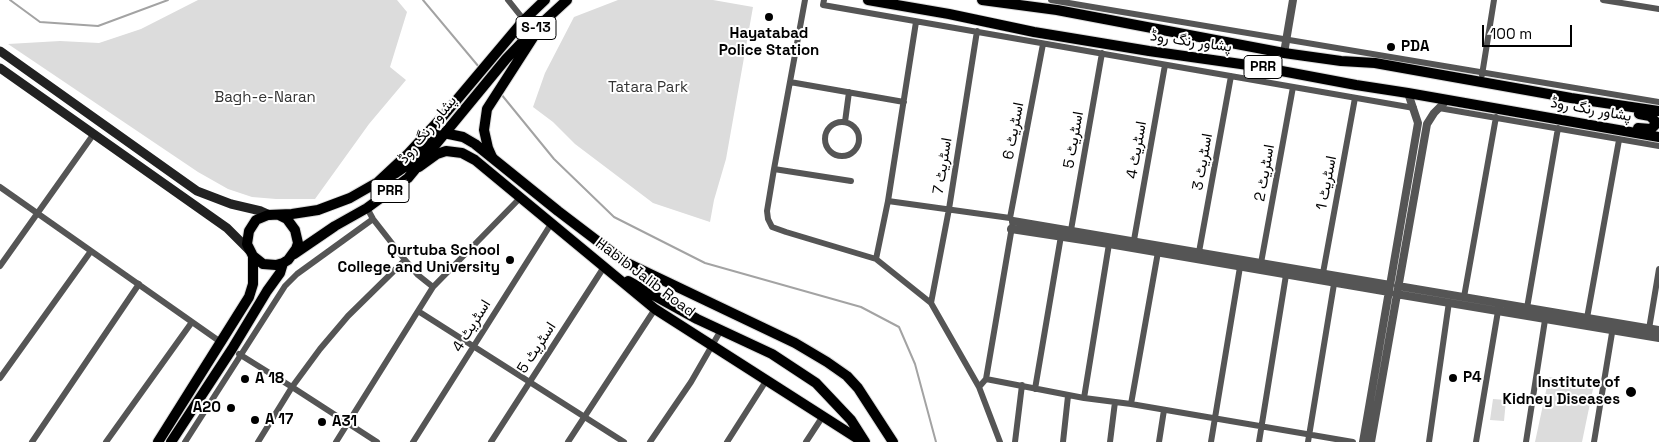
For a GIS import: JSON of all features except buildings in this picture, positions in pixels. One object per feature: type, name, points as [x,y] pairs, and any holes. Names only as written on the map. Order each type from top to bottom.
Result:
[{"type":"main road","name":"پشاور رنگ روڈ","points":[[275,215],[310,212],[336,204],[359,194],[378,182],[408,154],[459,99],[506,59],[524,20],[545,0]]},
{"type":"main road","name":"پشاور رنگ روڈ","points":[[293,255],[335,226],[367,208],[408,178],[506,59],[543,21],[567,0]]},
{"type":"main road","name":"پشاور رنگ روڈ","points":[[868,0],[1149,51],[1246,64],[1408,93],[1443,104],[1598,126],[1659,137]]},
{"type":"main road","name":"پشاور رنگ روڈ","points":[[982,0],[1033,3],[1057,10],[1284,53],[1482,77],[1600,102],[1659,111]]},
{"type":"main road","points":[[0,51],[198,191],[231,204],[287,219],[296,230],[298,243],[293,255],[276,265],[263,264],[228,228],[0,68]]},
{"type":"main road","points":[[492,157],[486,142],[484,119],[506,59]]},
{"type":"main road","points":[[1598,126],[1610,123],[1647,129],[1653,127],[1655,121],[1650,116],[1618,110],[1600,102]]},
{"type":"main road","points":[[378,182],[406,167],[431,138],[438,134],[455,134],[468,139],[558,212],[625,262],[777,334],[827,362],[847,376],[858,388],[893,442]]},
{"type":"main road","name":"Habib Jalib Road","points":[[416,168],[442,152],[462,153],[486,168],[551,224],[655,308],[712,347],[864,442]]},
{"type":"main road","points":[[158,442],[250,297],[253,284],[251,253],[247,237],[252,225],[262,217],[275,215]]},
{"type":"main road","points":[[171,442],[236,352],[266,291],[280,273],[282,263]]},
{"type":"main road","points":[[604,267],[697,319],[772,354],[816,383],[851,420],[864,442]]},
{"type":"main road","points":[[629,281],[634,267]]},
{"type":"street","points":[[508,0],[524,20]]},
{"type":"street","points":[[805,0],[774,169],[767,211],[768,219],[772,227],[876,259],[931,303],[979,387],[1000,442]]},
{"type":"street","points":[[824,0],[823,5],[1414,108]]},
{"type":"street","points":[[1051,0],[1286,40],[1482,77],[1659,102]]},
{"type":"street","points":[[1284,53],[1293,0]]},
{"type":"street","points":[[1482,77],[1494,0]]},
{"type":"street","points":[[1604,0],[1639,3],[1659,9]]},
{"type":"street","points":[[876,259],[888,201],[916,22]]},
{"type":"street","name":"اسٹریٹ 7","points":[[931,303],[949,209],[977,31]]},
{"type":"street","name":"اسٹریٹ 6","points":[[986,379],[1011,229],[1011,219],[1043,44]]},
{"type":"street","name":"اسٹریٹ 5","points":[[1071,230],[1102,53]]},
{"type":"street","name":"اسٹریٹ 4","points":[[1134,240],[1165,65]]},
{"type":"street","name":"اسٹریٹ 3","points":[[1199,252],[1231,76]]},
{"type":"street","points":[[790,82],[904,102]]},
{"type":"street","name":"اسٹریٹ 2","points":[[1261,263],[1293,87]]},
{"type":"street","points":[[845,122],[849,92]]},
{"type":"street","points":[[1371,442],[1418,123],[1408,93]]},
{"type":"street","name":"اسٹریٹ 1","points":[[1322,273],[1355,98]]},
{"type":"street","points":[[1363,442],[1427,124],[1443,104],[1496,117],[1659,146]]},
{"type":"street","points":[[1464,297],[1496,117]]},
{"type":"street","points":[[845,122],[858,132],[858,144],[852,153],[841,156],[835,155],[827,148],[825,137],[834,123],[845,122]]},
{"type":"street","points":[[1527,308],[1558,128]]},
{"type":"street","points":[[0,266],[94,135]]},
{"type":"street","points":[[1587,318],[1619,140]]},
{"type":"street","points":[[774,169],[852,181]]},
{"type":"street","points":[[0,187],[222,342]]},
{"type":"street","points":[[336,442],[433,287],[520,197]]},
{"type":"street","points":[[888,201],[949,209],[1134,240],[1240,266],[1334,284],[1464,297],[1587,318],[1598,325]]},
{"type":"street","points":[[367,208],[373,219],[405,260],[418,275],[433,287]]},
{"type":"street","points":[[185,442],[236,352],[285,286],[297,274],[373,219]]},
{"type":"street","name":"اسٹریٹ 4","points":[[413,442],[551,224]]},
{"type":"street","points":[[1011,229],[1158,252],[1199,252],[1322,273],[1449,302],[1545,320],[1659,330]]},
{"type":"street","points":[[1035,389],[1061,236]]},
{"type":"street","points":[[1084,398],[1109,244]]},
{"type":"street","points":[[0,378],[91,251]]},
{"type":"street","points":[[1131,404],[1158,252]]},
{"type":"street","points":[[258,442],[292,387],[320,349],[348,316],[405,260]]},
{"type":"street","points":[[1211,442],[1240,266]]},
{"type":"street","name":"اسٹریٹ 5","points":[[491,442],[604,267]]},
{"type":"street","points":[[1649,329],[1659,268]]},
{"type":"street","points":[[1259,442],[1286,275]]},
{"type":"street","points":[[32,442],[139,284]]},
{"type":"street","points":[[1309,439],[1334,284]]},
{"type":"street","points":[[1429,442],[1449,302]]},
{"type":"street","points":[[568,442],[655,308]]},
{"type":"street","points":[[418,311],[624,442]]},
{"type":"street","points":[[1476,442],[1498,311]]},
{"type":"street","points":[[1526,442],[1545,320]]},
{"type":"street","points":[[106,442],[192,322]]},
{"type":"street","points":[[1625,328],[1659,338]]},
{"type":"street","points":[[650,442],[691,382],[721,330]]},
{"type":"street","points":[[1594,442],[1612,333]]},
{"type":"street","points":[[236,352],[377,442]]},
{"type":"street","points":[[979,387],[986,379],[1068,396],[1131,404],[1261,426],[1309,439],[1353,442]]},
{"type":"street","points":[[727,442],[766,381]]},
{"type":"street","points":[[1015,442],[1022,385]]},
{"type":"street","points":[[1063,442],[1068,396]]},
{"type":"street","points":[[1110,442],[1115,402]]},
{"type":"street","points":[[1159,442],[1164,410]]},
{"type":"street","points":[[806,442],[822,416]]},
{"type":"green space","name":"Bagh-e-Naran","points":[[198,0],[397,0],[407,12],[390,67],[406,80],[369,124],[315,199],[252,197],[228,189],[198,172],[8,44],[60,41],[99,43],[141,29]]},
{"type":"green space","name":"Tatara Park","points":[[618,0],[713,0],[753,7],[726,159],[714,200],[710,222],[653,203],[575,144],[553,122],[533,107],[545,73],[574,17]]},
{"type":"green space","points":[[1549,377],[1594,384],[1582,442],[1535,442]]},
{"type":"green space","points":[[1493,399],[1506,400],[1504,421],[1490,420]]},
{"type":"waterway","points":[[10,0],[40,22],[98,26],[168,0]]},
{"type":"waterway","points":[[423,0],[479,67]]},
{"type":"waterway","points":[[501,94],[554,159],[614,217],[705,263],[861,307],[899,327],[915,364],[936,442]]},
{"type":"place","name":"Hayatabad Police Station","points":[[769,17]]},
{"type":"place","name":"PDA","points":[[1391,47]]},
{"type":"place","name":"Qurtuba School College and University","points":[[510,260]]},
{"type":"place","name":"P4","points":[[1453,378]]},
{"type":"place","name":"A 18","points":[[245,379]]},
{"type":"place","name":"Institute of Kidney Diseases","points":[[1631,392]]},
{"type":"place","name":"A20","points":[[231,408]]},
{"type":"place","name":"A 17","points":[[255,420]]},
{"type":"place","name":"A31","points":[[322,422]]}]
